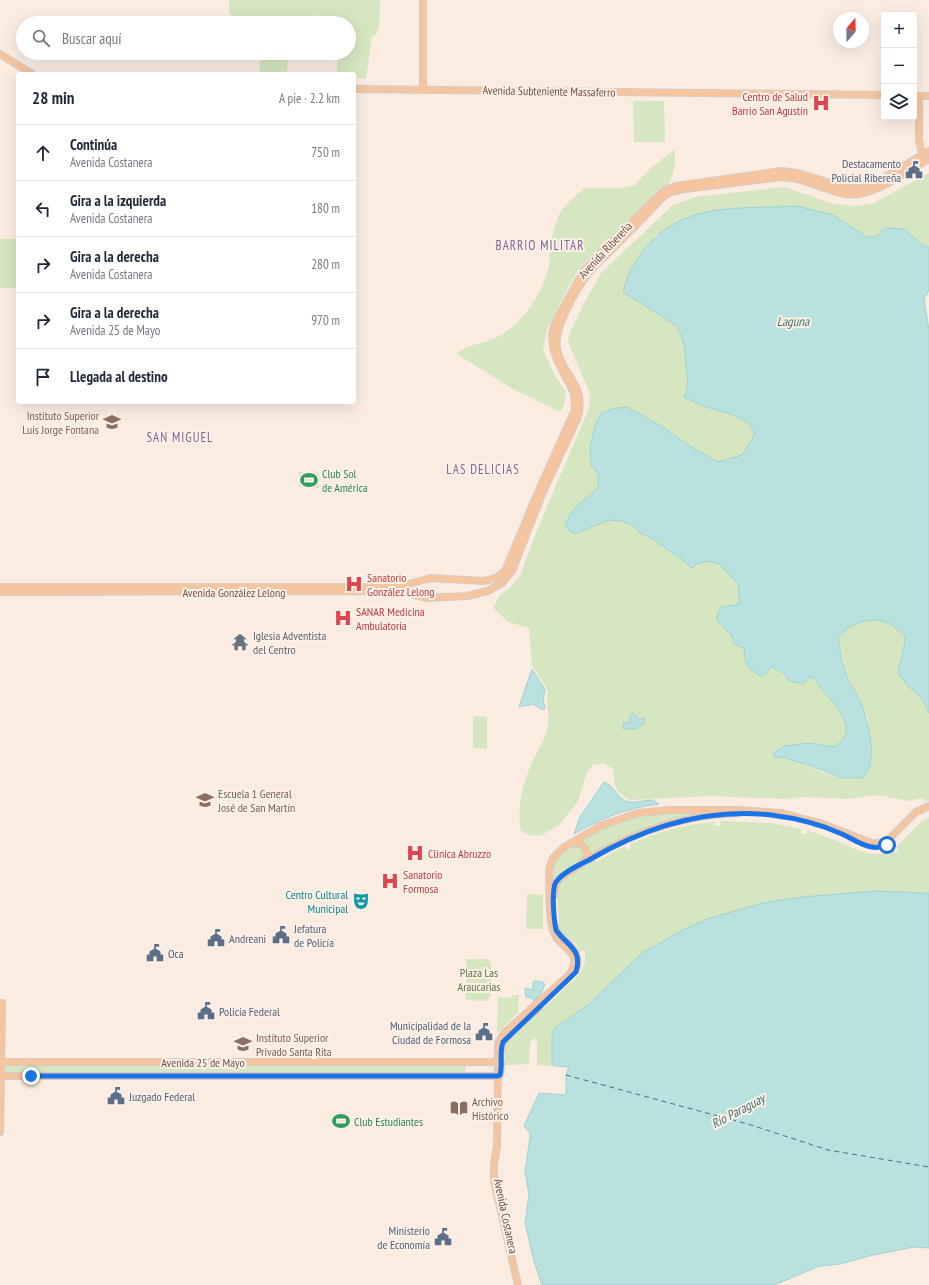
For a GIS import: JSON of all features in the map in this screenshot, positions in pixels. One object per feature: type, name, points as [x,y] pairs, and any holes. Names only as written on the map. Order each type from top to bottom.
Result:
[{"type":"main road","points":[[423,0],[423,90]]},
{"type":"main road","points":[[0,54],[29,72]]},
{"type":"main road","name":"Avenida Subteniente Massaferro","points":[[356,89],[675,92],[881,96]]},
{"type":"main road","points":[[927,160],[922,155],[919,140],[917,96],[929,96]]},
{"type":"main road","name":"Avenida Ribereña","points":[[455,579],[479,582],[490,580],[501,574],[508,566],[538,492],[575,410],[574,393],[552,348],[552,334],[556,321],[584,270],[660,194],[670,188],[687,183],[776,171],[798,173],[846,188],[861,188],[875,183],[929,151]]},
{"type":"main road","name":"Avenida Ribereña","points":[[467,596],[495,588],[502,583],[512,571],[543,492],[578,417],[580,404],[578,388],[559,356],[557,348],[558,329],[566,311],[588,273],[662,198],[671,192],[684,189],[783,177],[797,179],[845,194],[858,194],[876,189],[927,160]]},
{"type":"main road","name":"Avenida González Lelong","points":[[0,587],[400,587],[430,578],[455,579]]},
{"type":"main road","name":"Avenida González Lelong","points":[[0,592],[399,591],[427,598],[467,596]]},
{"type":"main road","name":"Avenida Costanera","points":[[521,1285],[497,1182],[496,1170],[500,1145],[498,1044],[500,1038],[570,975],[574,966],[573,954],[558,939],[553,931],[549,870],[555,855],[600,826],[638,813],[670,810],[768,812],[808,819],[842,833],[870,847],[883,847],[893,841],[919,814],[929,807]]},
{"type":"main road","name":"Avenida Costanera","points":[[499,1062],[502,1046],[507,1037],[571,979],[576,972],[578,963],[577,955],[572,946],[556,930],[554,892],[555,885],[560,878],[616,844],[645,832],[680,821],[708,816],[746,813],[772,815],[814,824],[842,833]]},
{"type":"main road","points":[[570,844],[580,843],[586,848],[588,855],[584,863]]},
{"type":"main road","points":[[1,1003],[1,1132]]},
{"type":"main road","name":"Avenida 25 de Mayo","points":[[1,1062],[314,1058],[499,1062]]},
{"type":"main road","name":"Avenida Costanera","points":[[499,1075],[494,1181],[518,1285]]},
{"type":"main road","name":"Avenida 25 de Mayo","points":[[1,1076],[499,1075]]},
{"type":"green space","points":[[229,0],[380,0],[379,27],[376,35],[372,35],[366,79],[356,77],[356,72],[336,72],[338,60],[356,60],[356,16],[234,16],[229,13]]},
{"type":"green space","points":[[260,60],[288,60],[287,72],[259,72]]},
{"type":"green space","points":[[633,101],[664,101],[665,142],[634,142]]},
{"type":"green space","points":[[675,149],[675,167],[669,184],[657,191],[582,265],[571,282],[547,330],[543,349],[555,376],[566,392],[564,405],[560,412],[513,389],[457,354],[465,348],[495,338],[505,332],[515,325],[531,306],[538,295],[547,272],[550,261],[549,257],[551,243],[557,220],[567,204],[584,188],[622,188],[635,185],[650,169]]},
{"type":"green space","points":[[929,173],[929,248],[922,245],[911,235],[867,237],[833,215],[797,206],[730,208],[656,235],[648,247],[658,313],[677,326],[684,343],[688,385],[684,397],[703,406],[731,414],[749,423],[755,434],[742,455],[718,462],[688,445],[663,427],[649,420],[611,409],[601,414],[595,426],[598,488],[590,496],[574,534],[609,520],[622,521],[634,526],[640,533],[651,538],[684,561],[691,568],[700,563],[711,561],[719,564],[727,570],[737,582],[740,593],[740,604],[732,606],[717,620],[744,648],[745,661],[763,665],[775,670],[790,681],[809,677],[814,678],[834,703],[845,721],[846,730],[843,739],[834,747],[796,744],[774,753],[778,758],[794,761],[826,774],[844,778],[863,778],[868,772],[871,760],[868,719],[845,671],[838,637],[855,624],[869,620],[883,621],[894,627],[905,636],[905,646],[900,660],[908,686],[922,698],[929,713],[929,801],[925,801],[922,798],[909,801],[876,795],[850,799],[802,797],[786,799],[710,796],[631,800],[618,791],[615,784],[613,769],[604,763],[593,765],[587,772],[578,801],[559,825],[540,836],[529,835],[521,830],[520,803],[527,775],[547,729],[548,691],[532,665],[529,628],[508,622],[493,608],[500,595],[509,589],[520,576],[537,530],[589,408],[590,394],[569,344],[568,337],[582,307],[601,273],[673,205],[695,197],[784,187],[831,203],[853,206],[872,204]]},
{"type":"green space","points":[[0,239],[16,239],[16,288],[0,288]]},
{"type":"green space","name":"Club Sol de América","points":[[299,472],[319,473],[319,488],[299,487]]},
{"type":"green space","points":[[473,716],[487,717],[487,749],[473,748]]},
{"type":"green space","points":[[716,812],[659,824],[627,835],[590,856],[586,844],[580,839],[602,828],[644,814]]},
{"type":"green space","points":[[929,817],[929,892],[818,895],[782,900],[712,918],[678,933],[645,951],[590,1003],[555,1028],[552,1059],[554,1066],[537,1065],[537,1041],[535,1038],[530,1042],[529,1064],[505,1065],[505,1044],[579,975],[585,962],[585,950],[579,952],[577,945],[559,930],[557,889],[559,883],[565,877],[594,859],[596,862],[625,846],[627,850],[631,848],[630,844],[661,832],[703,823],[714,822],[715,826],[720,826],[720,821],[772,823],[801,829],[800,833],[806,834],[807,830],[871,854],[885,853],[893,850],[896,853],[899,851],[896,847],[922,821]]},
{"type":"green space","points":[[574,844],[582,847],[585,855],[577,863],[559,875],[552,884],[552,870],[558,856]]},
{"type":"green space","points":[[527,894],[543,895],[543,929],[526,929]]},
{"type":"green space","name":"Plaza Las Araucarias","points":[[466,959],[486,959],[491,962],[491,995],[487,1001],[466,1000]]},
{"type":"green space","points":[[512,995],[519,995],[518,1013],[497,1033],[498,997],[512,998]]},
{"type":"green space","points":[[3,1065],[466,1065],[465,1073],[3,1074]]},
{"type":"green space","name":"Club Estudiantes","points":[[335,1113],[347,1113],[347,1129],[335,1129]]},
{"type":"water","name":"Laguna","points":[[797,206],[833,215],[867,237],[876,237],[885,228],[904,229],[922,245],[929,248],[929,290],[924,299],[929,330],[929,713],[922,698],[908,686],[898,673],[905,636],[890,624],[876,620],[869,620],[855,624],[843,632],[838,637],[843,665],[847,677],[863,709],[869,729],[871,751],[870,762],[868,771],[863,778],[841,778],[786,758],[774,757],[774,753],[784,746],[809,743],[834,747],[843,739],[846,730],[845,721],[834,703],[814,678],[809,677],[803,684],[790,681],[784,674],[772,667],[762,677],[750,669],[746,663],[744,648],[734,644],[732,636],[717,620],[718,612],[722,607],[740,604],[738,584],[720,565],[711,561],[699,563],[691,568],[684,561],[651,538],[640,533],[634,526],[622,521],[609,520],[574,534],[565,526],[574,509],[598,488],[598,474],[591,465],[590,447],[595,426],[601,414],[611,409],[627,407],[663,427],[688,445],[718,462],[742,455],[755,434],[749,423],[731,414],[703,406],[684,397],[688,385],[684,343],[677,326],[623,292],[631,269],[649,244],[666,229],[685,219],[705,212],[726,209]]},
{"type":"water","points":[[532,669],[545,690],[543,699],[545,708],[543,710],[533,704],[519,707]]},
{"type":"water","points":[[633,713],[639,720],[645,718],[643,725],[640,725],[637,729],[623,729],[623,723],[630,722],[630,715]]},
{"type":"water","points":[[604,782],[608,784],[625,801],[632,802],[652,800],[659,804],[615,814],[574,834],[580,817]]},
{"type":"water","name":"Río Paraguay","points":[[875,891],[929,893],[929,1248],[914,1247],[873,1255],[840,1264],[820,1266],[774,1285],[542,1285],[534,1261],[525,1223],[529,1195],[525,1171],[530,1133],[524,1126],[539,1093],[566,1095],[566,1075],[569,1067],[554,1066],[552,1063],[552,1035],[555,1028],[588,1005],[643,952],[707,919],[763,903],[802,897]]},
{"type":"water","points":[[535,981],[545,984],[541,994],[534,1001],[531,998],[526,997],[525,988],[533,990],[533,982]]},
{"type":"ferry route","points":[[566,1075],[751,1125],[828,1150],[929,1167]]},
{"type":"place","name":"Centro de Salud Barrio San Agustín","points":[[821,103]]},
{"type":"place","name":"Destacamento Policial Ribereña","points":[[914,170]]},
{"type":"place","name":"Instituto Superior Luis Jorge Fontana","points":[[112,422]]},
{"type":"place","name":"Club Sol de América","points":[[309,480]]},
{"type":"place","name":"Sanatorio González Lelong","points":[[354,584]]},
{"type":"place","name":"SANAR Medicina Ambulatoria","points":[[343,618]]},
{"type":"place","name":"Iglesia Adventista del Centro","points":[[240,642]]},
{"type":"place","name":"Escuela 1 General José de San Martín","points":[[205,800]]},
{"type":"place","name":"Clinica Abruzzo","points":[[415,853]]},
{"type":"place","name":"Sanatorio Formosa","points":[[390,881]]},
{"type":"place","name":"Centro Cultural Municipal","points":[[361,901]]},
{"type":"place","name":"Jefatura de Policía","points":[[281,935]]},
{"type":"place","name":"Andreani","points":[[216,938]]},
{"type":"place","name":"Oca","points":[[155,953]]},
{"type":"place","name":"Policía Federal","points":[[206,1011]]},
{"type":"place","name":"Municipalidad de la Ciudad de Formosa","points":[[484,1032]]},
{"type":"place","name":"Instituto Superior Privado Santa Rita","points":[[243,1044]]},
{"type":"place","name":"Juzgado Federal","points":[[116,1096]]},
{"type":"place","name":"Archivo Histórico","points":[[459,1108]]},
{"type":"place","name":"Club Estudiantes","points":[[341,1121]]},
{"type":"place","name":"Ministerio de Economía","points":[[443,1237]]},
{"type":"district","name":"BARRIO MILITAR","points":[[540,245]]},
{"type":"district","name":"SAN MIGUEL","points":[[180,437]]},
{"type":"district","name":"LAS DELICIAS","points":[[483,469]]},
{"type":"route","points":[[31,1076],[498,1076],[500,1075],[502,1067],[500,1051],[503,1042],[571,979],[576,972],[578,959],[575,950],[556,930],[555,926],[554,887],[560,878],[571,870],[626,839],[668,824],[708,816],[746,813],[772,815],[828,828],[870,847],[879,848],[887,845]]}]
